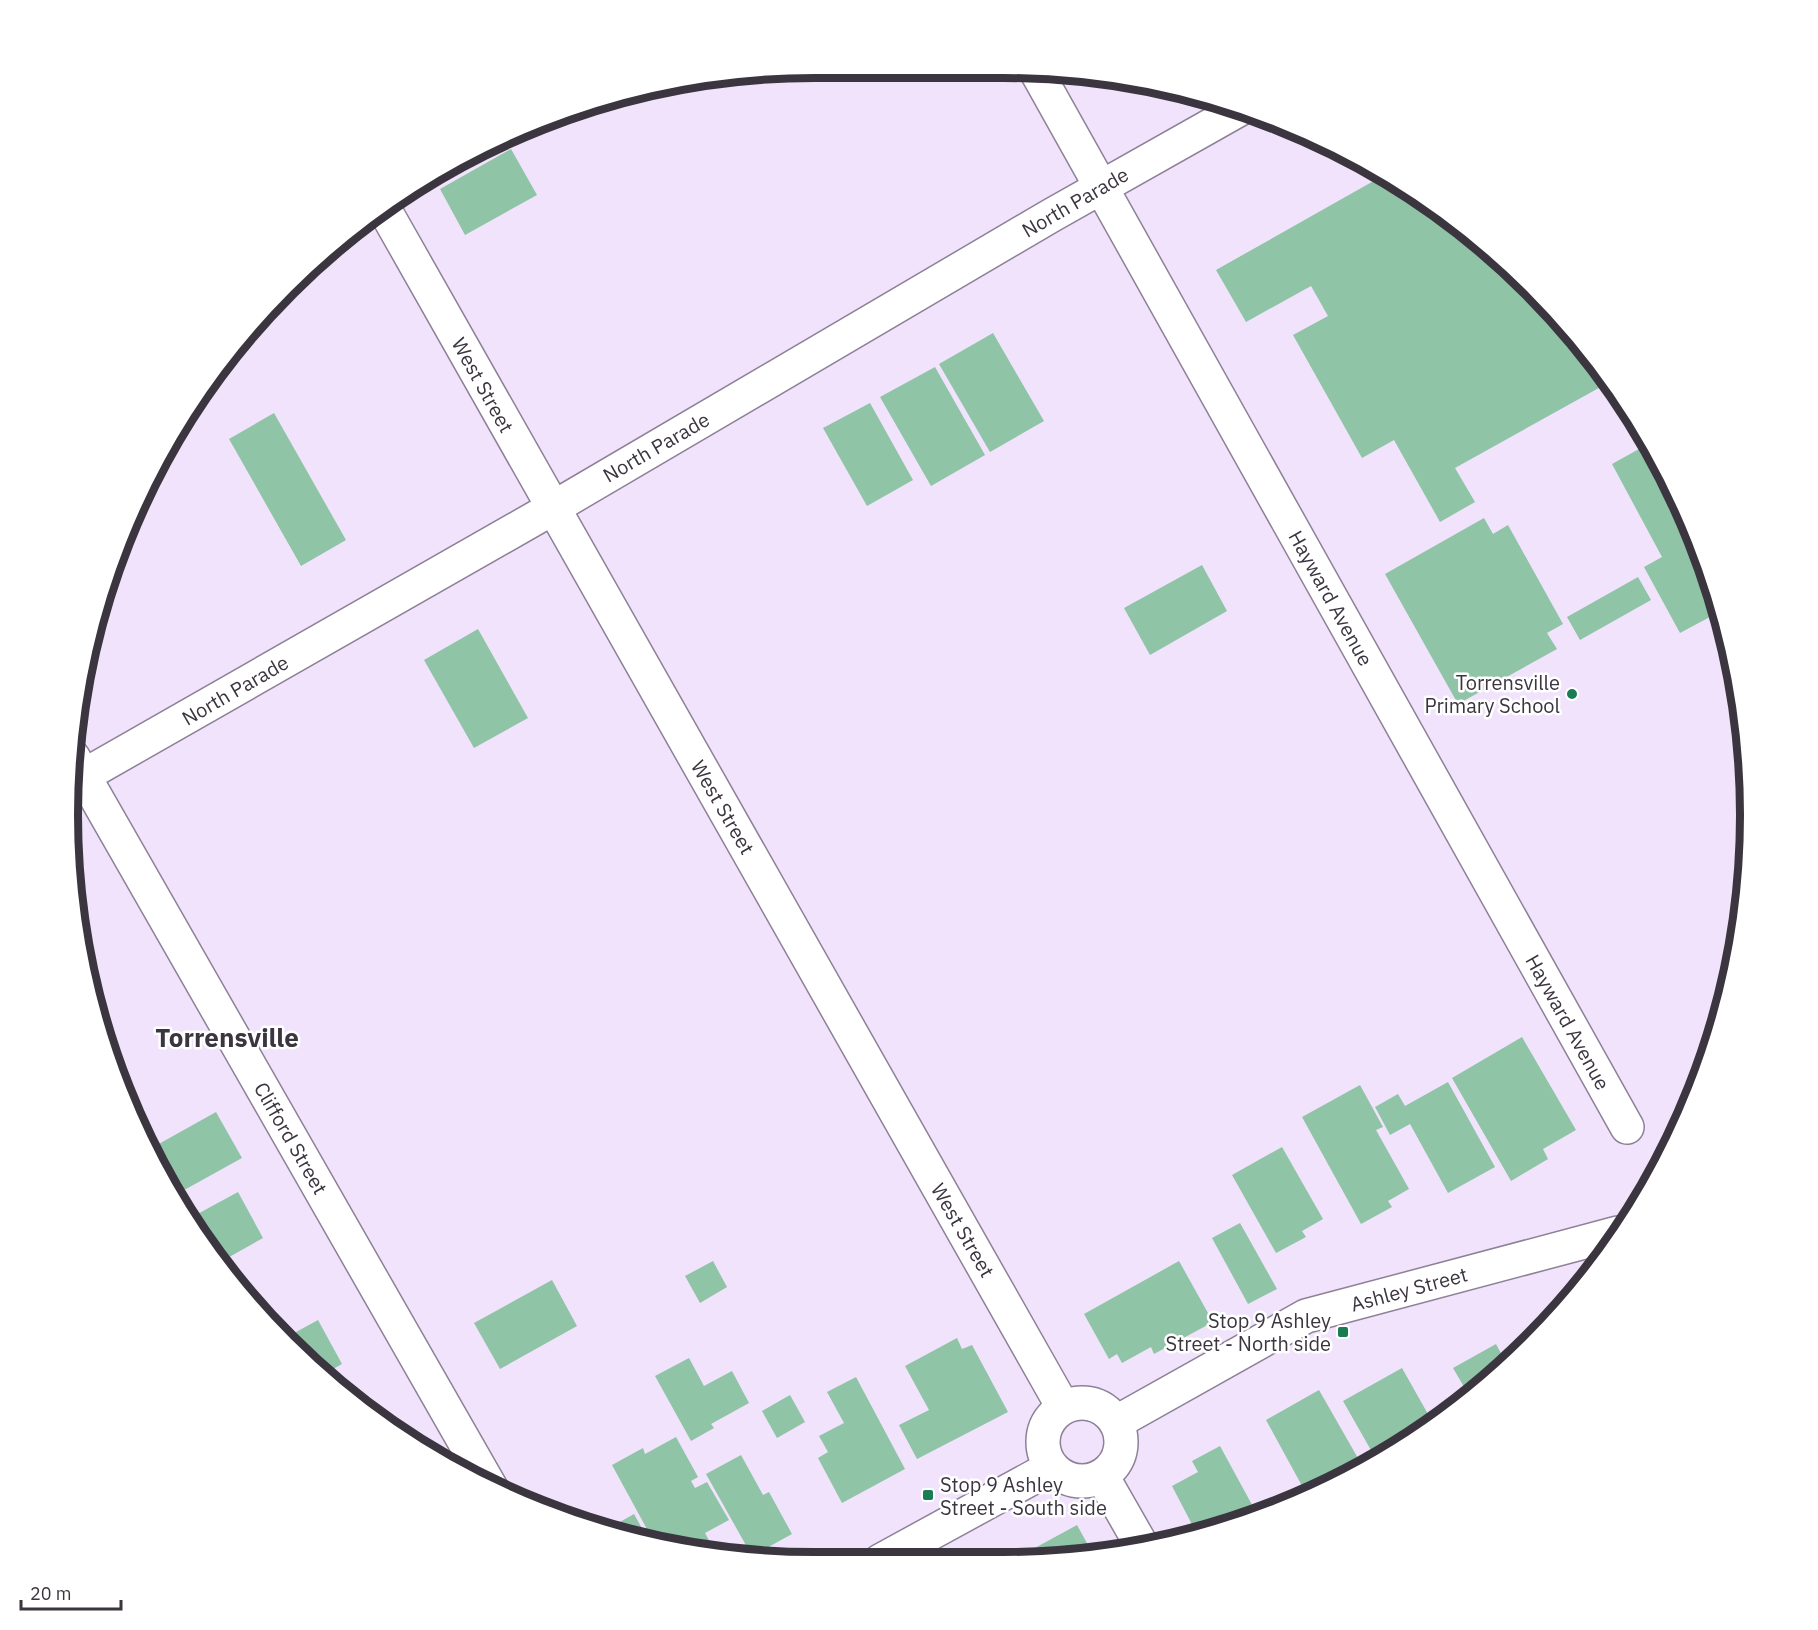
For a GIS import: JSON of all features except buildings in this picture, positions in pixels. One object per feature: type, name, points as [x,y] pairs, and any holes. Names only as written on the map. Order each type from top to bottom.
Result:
[{"type":"street","name":"Hayward Avenue","points":[[1041,80],[1627,1127]]},
{"type":"street","name":"North Parade","points":[[80,770],[553,507],[1102,186],[1231,114]]},
{"type":"street","name":"West Street","points":[[388,215],[1063,1407]]},
{"type":"street","name":"Clifford Street","points":[[80,778],[482,1472]]},
{"type":"street","name":"Ashley Street","points":[[1117,1422],[1305,1316],[1608,1236]]},
{"type":"street","points":[[1078,1402],[1096,1404],[1109,1412],[1117,1422],[1121,1433],[1121,1448],[1114,1465],[1102,1476],[1089,1480],[1075,1480],[1062,1475],[1052,1467],[1045,1456],[1042,1440],[1049,1419],[1063,1407],[1078,1402]]},
{"type":"street","points":[[896,1552],[1052,1467]]},
{"type":"street","points":[[1102,1476],[1138,1539]]},
{"type":"place","name":"Torrensville Primary School","points":[[1572,694]]},
{"type":"place","name":"Stop 9 Ashley Street - North side","points":[[1343,1332]]},
{"type":"place","name":"Stop 9 Ashley Street - South side","points":[[928,1495]]},
{"type":"district","name":"Torrensville","points":[[227,1037]]}]
